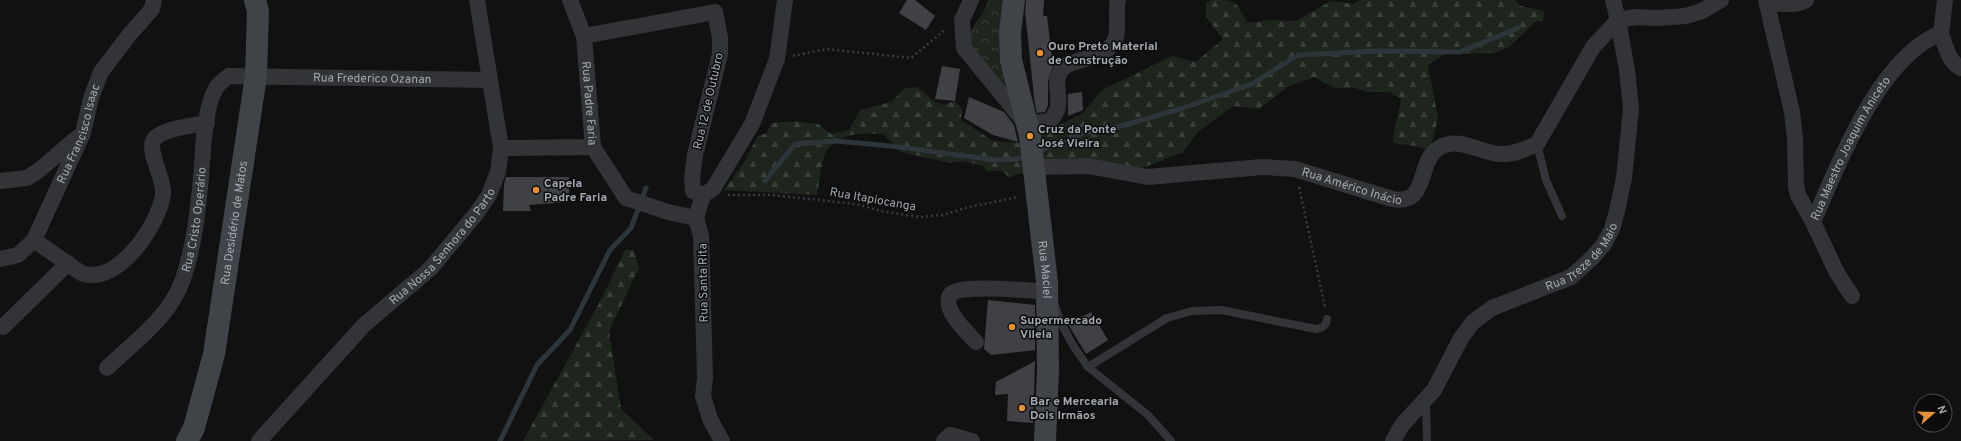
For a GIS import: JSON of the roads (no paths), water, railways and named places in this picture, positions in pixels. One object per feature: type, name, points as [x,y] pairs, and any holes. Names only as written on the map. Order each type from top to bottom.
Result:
[{"type":"street","name":"Rua Francisco Isaac","points":[[0,259],[18,255],[34,240],[83,133],[91,98],[101,72],[130,34],[152,9],[154,0]]},
{"type":"street","name":"Rua Desidério de Matos","points":[[187,441],[194,428],[214,354],[256,76],[258,11],[255,0]]},
{"type":"street","name":"Rua Nossa Senhora do Parto","points":[[259,441],[364,325],[430,269],[471,220],[489,195],[498,172],[501,148],[477,0]]},
{"type":"street","name":"Rua Padre Faria","points":[[570,0],[584,36],[593,147],[626,198],[668,212],[696,218]]},
{"type":"street","points":[[696,218],[703,195],[713,189],[752,124],[777,59],[785,0]]},
{"type":"street","points":[[971,0],[962,20],[964,48],[1031,146],[1057,113],[1059,103],[1058,75],[1063,68],[1097,56],[1109,48],[1115,41],[1118,0]]},
{"type":"street","name":"Rua Maciel","points":[[1014,0],[1010,32],[1011,60],[1031,146],[1038,193],[1047,287],[1048,370],[1045,441]]},
{"type":"street","name":"Rua Treze de Maio","points":[[1393,441],[1402,425],[1426,400],[1440,379],[1461,338],[1473,322],[1492,308],[1571,277],[1593,257],[1604,244],[1612,229],[1624,178],[1631,109],[1627,70],[1613,0]]},
{"type":"street","points":[[1537,144],[1593,47],[1618,20],[1636,17],[1657,18],[1686,16],[1702,11],[1721,0]]},
{"type":"street","points":[[1766,1],[1791,4],[1806,0]]},
{"type":"street","points":[[1945,0],[1941,33],[1951,59],[1961,68]]},
{"type":"street","name":"Rua Maestro Joaquim Aniceto","points":[[1766,1],[1777,54],[1792,112],[1795,138],[1796,186],[1798,195],[1813,222]]},
{"type":"street","name":"Rua 12 de Outubro","points":[[584,36],[714,6],[720,38],[720,54],[701,126],[692,178],[693,191],[703,195]]},
{"type":"street","name":"Rua Maestro Joaquim Aniceto","points":[[1813,222],[1850,138],[1887,80],[1904,59],[1920,45],[1941,33]]},
{"type":"street","name":"Rua Cristo Operário","points":[[107,368],[155,323],[171,303],[183,279],[191,249],[207,122],[212,99],[216,89],[221,82],[230,76],[256,76]]},
{"type":"street","name":"Rua Frederico Ozanan","points":[[256,76],[490,80]]},
{"type":"street","points":[[34,240],[82,273],[89,276],[98,276],[122,263],[146,234],[158,210],[161,200],[162,178],[152,148],[153,141],[157,135],[164,132],[207,122]]},
{"type":"street","points":[[0,181],[27,178],[38,171],[83,133]]},
{"type":"street","name":"Rua Américo Inácio","points":[[1031,146],[1088,166],[1148,177],[1262,167],[1295,169],[1370,193],[1401,200],[1409,198],[1415,194],[1429,158],[1438,148],[1449,143],[1463,144],[1499,154],[1525,149],[1537,144]]},
{"type":"street","points":[[501,148],[593,147]]},
{"type":"street","name":"Rua Santa Rita","points":[[696,218],[701,236],[705,377],[703,396],[710,419],[722,441]]},
{"type":"street","points":[[1813,222],[1837,273],[1852,296]]},
{"type":"street","points":[[3,327],[68,263]]},
{"type":"street","points":[[976,342],[955,319],[949,303],[952,293],[968,288],[1047,287]]},
{"type":"street","points":[[944,441],[950,435],[972,441]]},
{"type":"lane","points":[[1537,144],[1546,180],[1562,216]]},
{"type":"lane","points":[[1047,287],[1062,326],[1088,367],[1148,415],[1171,441]]},
{"type":"lane","points":[[1088,367],[1167,318],[1192,311],[1221,310],[1316,329],[1323,328],[1327,319]]},
{"type":"lane","points":[[1426,400],[1427,441]]},
{"type":"lane","points":[[1387,441],[1402,425]]},
{"type":"waterway","points":[[1037,152],[1084,133],[1118,127],[1183,108],[1252,84],[1298,55],[1378,51],[1460,52],[1518,28]]},
{"type":"waterway","points":[[765,181],[795,144],[836,141],[891,146],[995,160],[1018,159],[1027,155]]},
{"type":"waterway","points":[[500,441],[537,365],[570,330],[610,250],[631,228],[646,188]]},
{"type":"place","name":"Ouro Preto Material de Construção","points":[[1040,53]]},
{"type":"place","name":"Cruz da Ponte José Vieira","points":[[1030,136]]},
{"type":"place","name":"Capela Padre Faria","points":[[536,190]]},
{"type":"place","name":"Supermercado Vilela","points":[[1012,327]]},
{"type":"place","name":"Bar e Mercearia Dois Irmãos","points":[[1022,408]]}]
